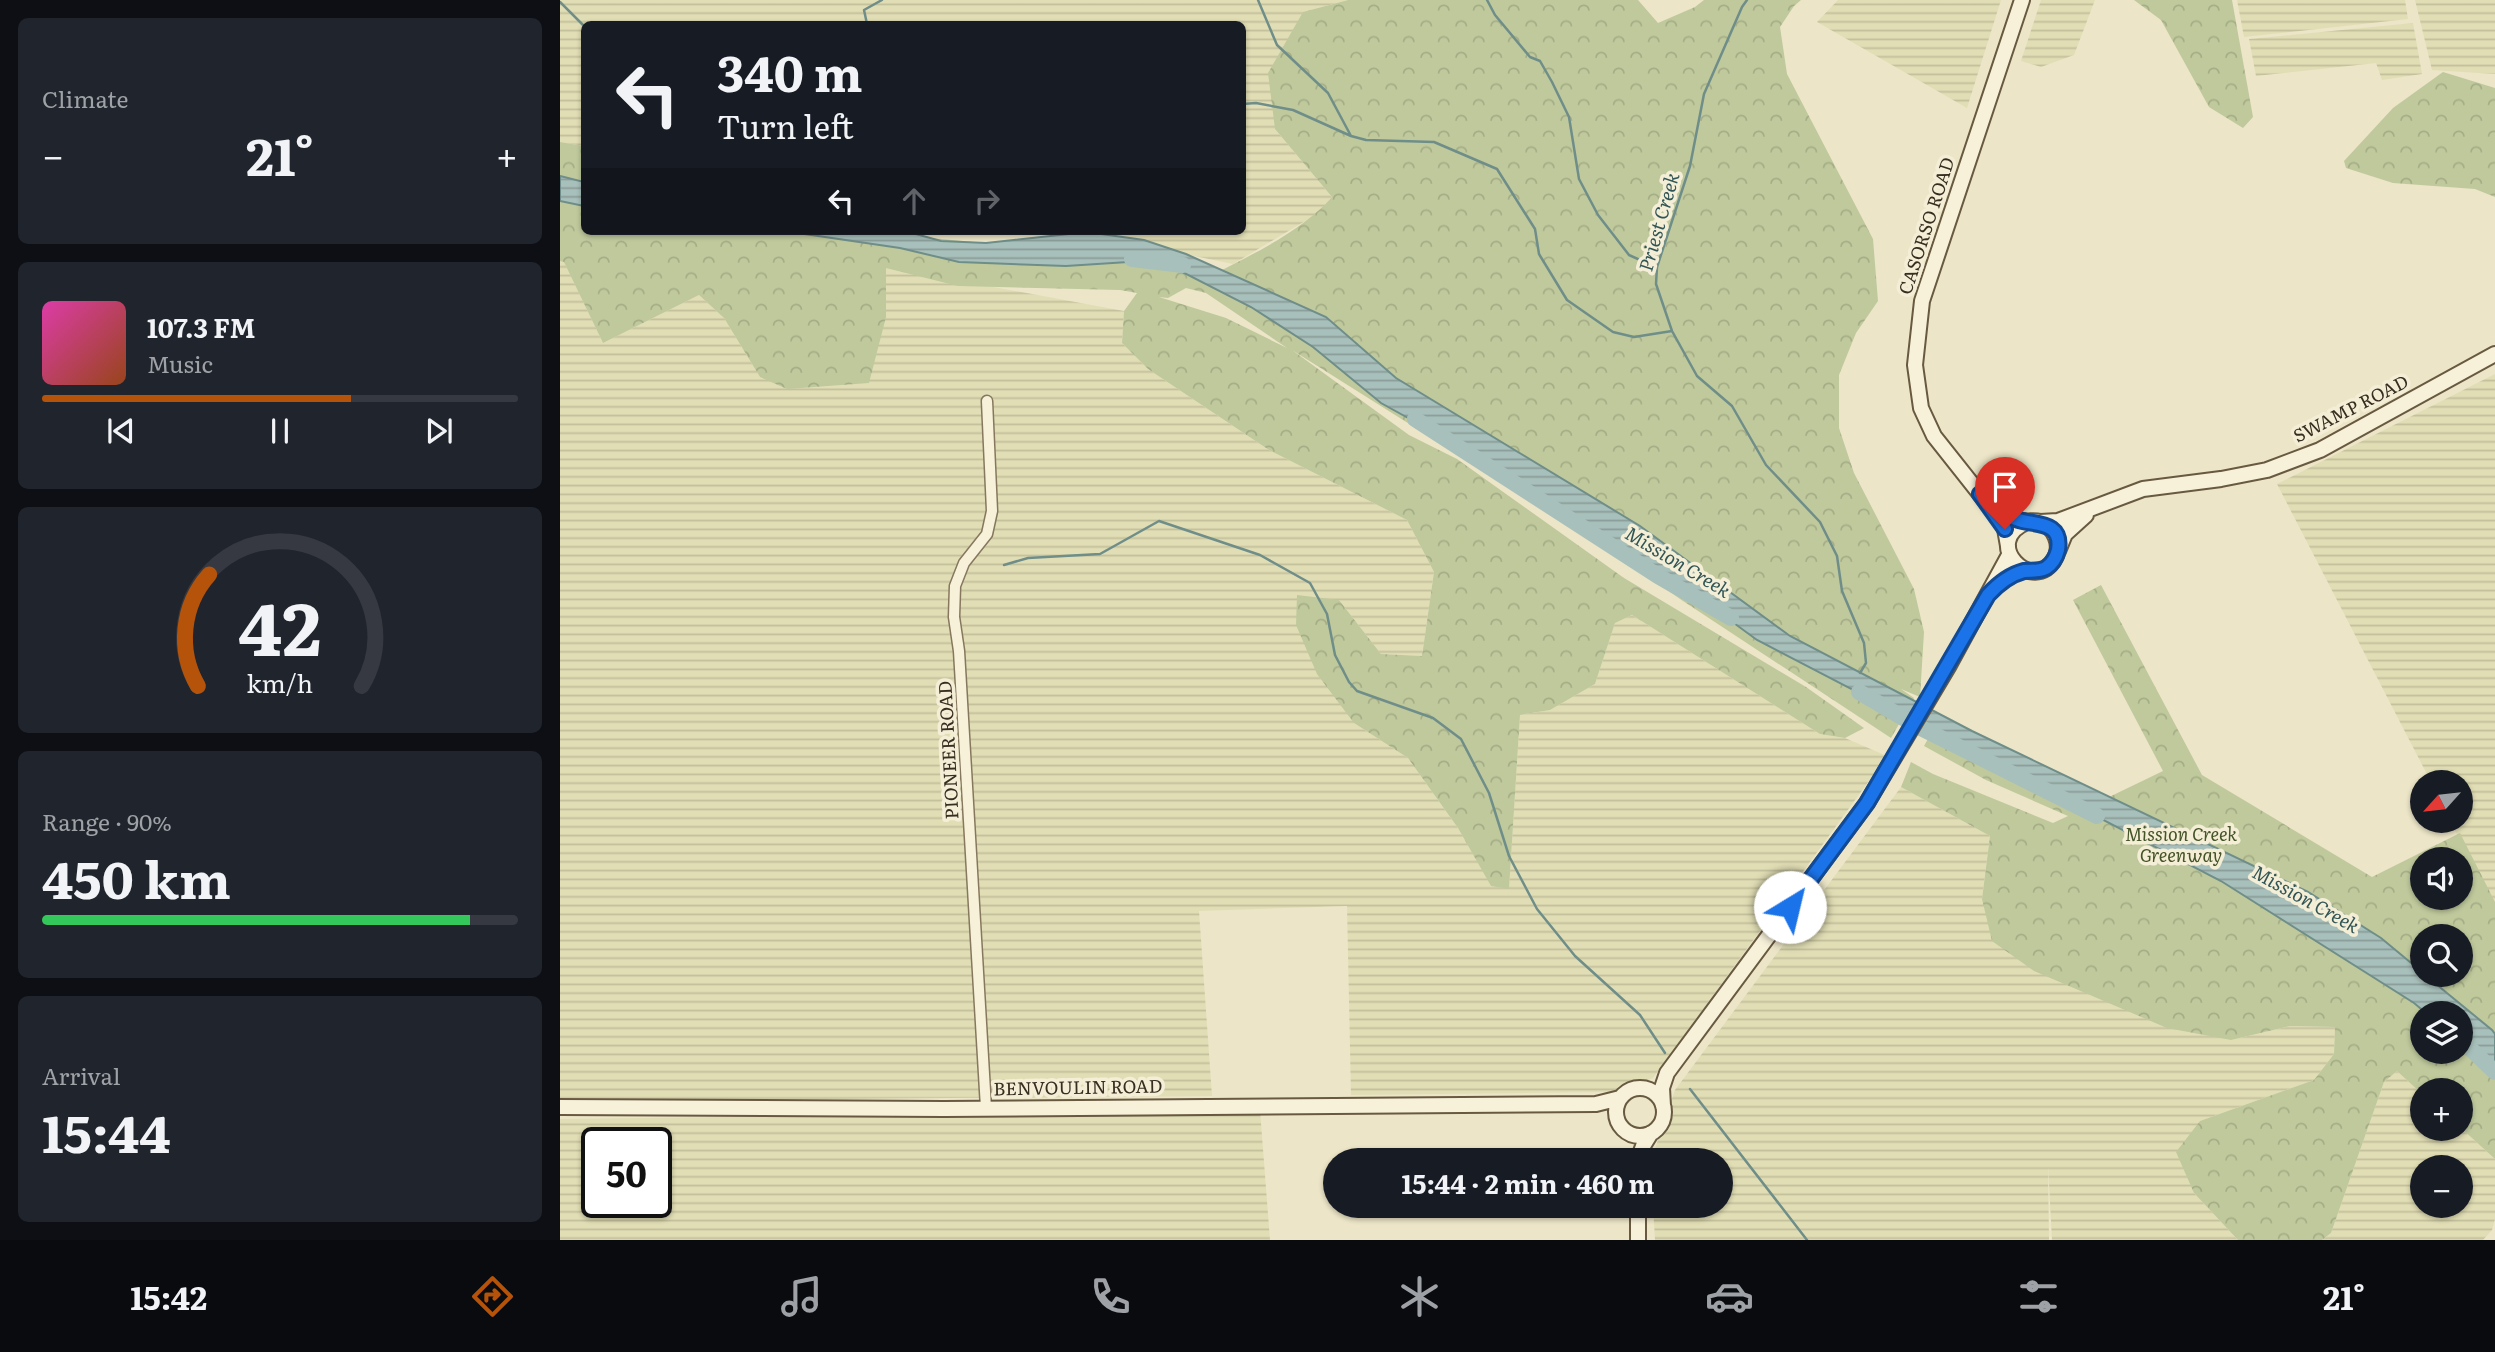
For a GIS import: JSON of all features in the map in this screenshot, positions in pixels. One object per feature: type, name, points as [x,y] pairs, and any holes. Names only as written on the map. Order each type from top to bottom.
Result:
[{"type":"main road","name":"CASORSO ROAD","points":[[2009,550],[2005,529],[1934,436],[1921,408],[1915,365],[1922,301],[2022,0]]},
{"type":"main road","name":"SWAMP ROAD","points":[[2034,522],[2058,521],[2143,489],[2267,470],[2320,450],[2495,354]]},
{"type":"main road","name":"CASORSO ROAD","points":[[1980,494],[2018,520],[2034,522]]},
{"type":"main road","name":"SWAMP ROAD","points":[[2057,552],[2065,534],[2095,508]]},
{"type":"main road","points":[[1644,1148],[1651,1133],[1662,1121],[1662,1088],[1667,1073],[1867,803],[1988,595],[2009,550],[2014,531],[2034,522],[2047,525],[2056,537],[2057,552],[2049,565],[2035,572],[2019,567],[2009,550]]},
{"type":"main road","points":[[1988,595],[2008,577],[2026,571]]},
{"type":"main road","points":[[1618,1121],[1617,1105],[1620,1098],[1667,1073]]},
{"type":"main road","points":[[1640,1088],[1655,1093],[1663,1106]]},
{"type":"main road","name":"BENVOULIN ROAD","points":[[560,1107],[986,1108],[1596,1104],[1620,1098]]},
{"type":"main road","points":[[1596,1104],[1609,1112],[1628,1132],[1635,1148]]},
{"type":"main road","points":[[1628,1132],[1636,1135],[1651,1133]]},
{"type":"main road","points":[[1638,1218],[1638,1240]]},
{"type":"street","name":"PIONEER ROAD","points":[[986,1108],[959,651],[954,617],[955,586],[964,563],[986,534],[992,512],[988,401]]},
{"type":"shaded area","points":[[560,0],[1348,0],[1303,12],[1275,129],[1332,197],[1317,214],[1233,264],[1092,235],[1246,235],[1246,21],[581,21],[581,146],[560,142]]},
{"type":"shaded area","points":[[1838,0],[2001,0],[1967,108],[1817,22]]},
{"type":"shaded area","points":[[2041,0],[2095,0],[2074,55],[2041,67],[2021,61]]},
{"type":"shaded area","points":[[2237,0],[2405,0],[2408,19],[2244,37]]},
{"type":"shaded area","points":[[2415,0],[2495,0],[2495,74],[2432,70]]},
{"type":"shaded area","points":[[2413,23],[2422,74],[2382,80],[2376,63],[2256,76],[2249,39]]},
{"type":"shaded area","points":[[560,253],[603,343],[699,295],[724,318],[760,377],[885,267],[1124,311],[1122,343],[1148,369],[1269,450],[1407,520],[1434,572],[1422,656],[1381,654],[1339,600],[1354,723],[1408,758],[1458,828],[1492,886],[1509,888],[1520,715],[1550,710],[1595,684],[1615,623],[1632,615],[1820,734],[1845,738],[1887,756],[1653,1078],[1612,1092],[1351,1095],[1347,906],[1199,911],[1212,1096],[686,1100],[560,1098]]},
{"type":"shaded area","points":[[2495,374],[2495,907],[2473,865],[2473,847],[2464,847],[2456,833],[2473,833],[2473,770],[2425,770],[2277,484]]},
{"type":"shaded area","points":[[1901,787],[1990,836],[1982,899],[2231,1040],[2290,1026],[2335,1027],[2334,1054],[2314,1080],[2200,1121],[2194,1193],[2238,1240],[2052,1240],[2048,1166],[2049,1240],[1655,1240],[1654,1218],[1733,1218],[1733,1148],[1655,1148],[1675,1090]]},
{"type":"shaded area","points":[[2397,1071],[2410,1083],[2410,1141],[2473,1139],[2495,1159],[2495,1219],[2492,1230],[2483,1240],[2322,1240],[2331,1233],[2384,1082]]},
{"type":"shaded area","points":[[1260,1110],[1270,1240],[560,1240],[560,1119]]},
{"type":"green space","points":[[1348,0],[1638,0],[1658,23],[1695,7],[1704,0],[1801,0],[1780,27],[1787,74],[1873,239],[1878,301],[1856,333],[1839,375],[1839,428],[1854,473],[1914,589],[1924,632],[1920,697],[1901,689],[1914,698],[1891,738],[1683,601],[1507,478],[1411,425],[1292,350],[1409,435],[1457,459],[1624,578],[1806,687],[1864,728],[1845,738],[1820,734],[1632,615],[1615,623],[1595,684],[1550,710],[1520,715],[1509,889],[1491,886],[1458,828],[1408,758],[1354,723],[1317,674],[1296,625],[1297,595],[1339,600],[1381,654],[1422,656],[1434,572],[1407,520],[1269,450],[1148,369],[1122,343],[1124,311],[1137,293],[1120,290],[958,286],[886,268],[886,317],[869,383],[787,389],[760,377],[724,318],[699,295],[603,343],[564,262],[560,261],[560,142],[581,146],[581,235],[919,235],[1205,264],[1218,272],[1293,230],[1332,197],[1275,129],[1268,73],[1303,12]],"holes":[[[1186,288],[1206,293],[1287,348],[1226,318],[1159,297],[1168,298]]]},
{"type":"green space","points":[[2134,0],[2232,0],[2253,117],[2243,128],[2209,107],[2161,20]]},
{"type":"green space","points":[[2443,72],[2495,88],[2495,197],[2475,189],[2393,183],[2346,168],[2344,161],[2393,108]]},
{"type":"green space","name":"Mission Creek Greenway","points":[[2101,585],[2202,775],[2372,877],[2410,858],[2410,910],[2473,910],[2473,859],[2495,902],[2495,1159],[2473,1139],[2473,1078],[2410,1078],[2410,1083],[2397,1071],[2384,1082],[2331,1233],[2322,1240],[2238,1240],[2194,1193],[2176,1152],[2200,1121],[2314,1080],[2334,1054],[2335,1027],[2290,1026],[2231,1040],[2167,1028],[2034,971],[1992,941],[1982,899],[1990,836],[1901,787],[1911,762],[1933,774],[2053,823],[2068,816],[1986,780],[1924,746],[1938,721],[2105,799],[2163,771],[2073,600]]},
{"type":"green space","points":[[2460,833],[2467,847],[2432,847]]},
{"type":"water","points":[[560,176],[581,181],[581,205],[560,201]]},
{"type":"water","name":"Mission Creek","points":[[811,235],[919,235],[941,241],[986,243],[1059,235],[1108,235],[1144,240],[1186,254],[1326,317],[1396,378],[1640,526],[1790,636],[1972,731],[2308,892],[2381,938],[2410,962],[2410,987],[2440,987],[2457,1001],[2411,1001],[2221,881],[1757,640],[1671,577],[1595,534],[1520,480],[1381,403],[1313,347],[1251,307],[1159,260],[1066,266],[959,262],[900,248]]},
{"type":"water","name":"Mission Creek","points":[[2473,1014],[2495,1034],[2495,1070],[2473,1052]]},
{"type":"waterway","points":[[866,21],[864,10],[882,0]]},
{"type":"waterway","points":[[1258,0],[1277,45],[1328,93],[1351,136]]},
{"type":"waterway","points":[[1487,0],[1495,15],[1530,57],[1540,61],[1552,82],[1569,117],[1579,179],[1598,215],[1629,255],[1656,267]]},
{"type":"waterway","name":"Priest Creek","points":[[1747,0],[1704,94],[1690,166],[1657,267],[1656,284],[1672,331],[1697,376],[1732,406],[1766,465],[1820,522],[1837,556],[1842,591],[1864,643],[1866,663],[1860,673]]},
{"type":"waterway","points":[[560,2],[581,23]]},
{"type":"waterway","points":[[1246,104],[1293,110],[1366,140],[1434,142],[1497,169],[1535,229],[1539,254],[1567,300],[1613,332],[1634,337],[1672,331]]},
{"type":"waterway","name":"Mission Creek","points":[[1132,259],[1183,265]]},
{"type":"waterway","name":"Mission Creek","points":[[1415,419],[1658,576],[1731,618]]},
{"type":"waterway","points":[[1004,565],[1028,558],[1100,554],[1159,521],[1260,555],[1310,583],[1327,614],[1335,655],[1349,682],[1357,691],[1433,718],[1461,739],[1489,793],[1509,856],[1537,909],[1575,956],[1640,1015],[1665,1053]]},
{"type":"waterway","name":"Mission Creek","points":[[1859,692],[1917,726],[2097,816]]},
{"type":"waterway","name":"Mission Creek","points":[[2473,1051],[2495,1072]]},
{"type":"waterway","points":[[1690,1089],[1807,1240]]},
{"type":"route","points":[[1790,907],[1867,803],[1988,595],[2008,577],[2026,571],[2043,570],[2055,559],[2058,544],[2047,525],[2018,520],[1980,494],[2005,529]]}]
